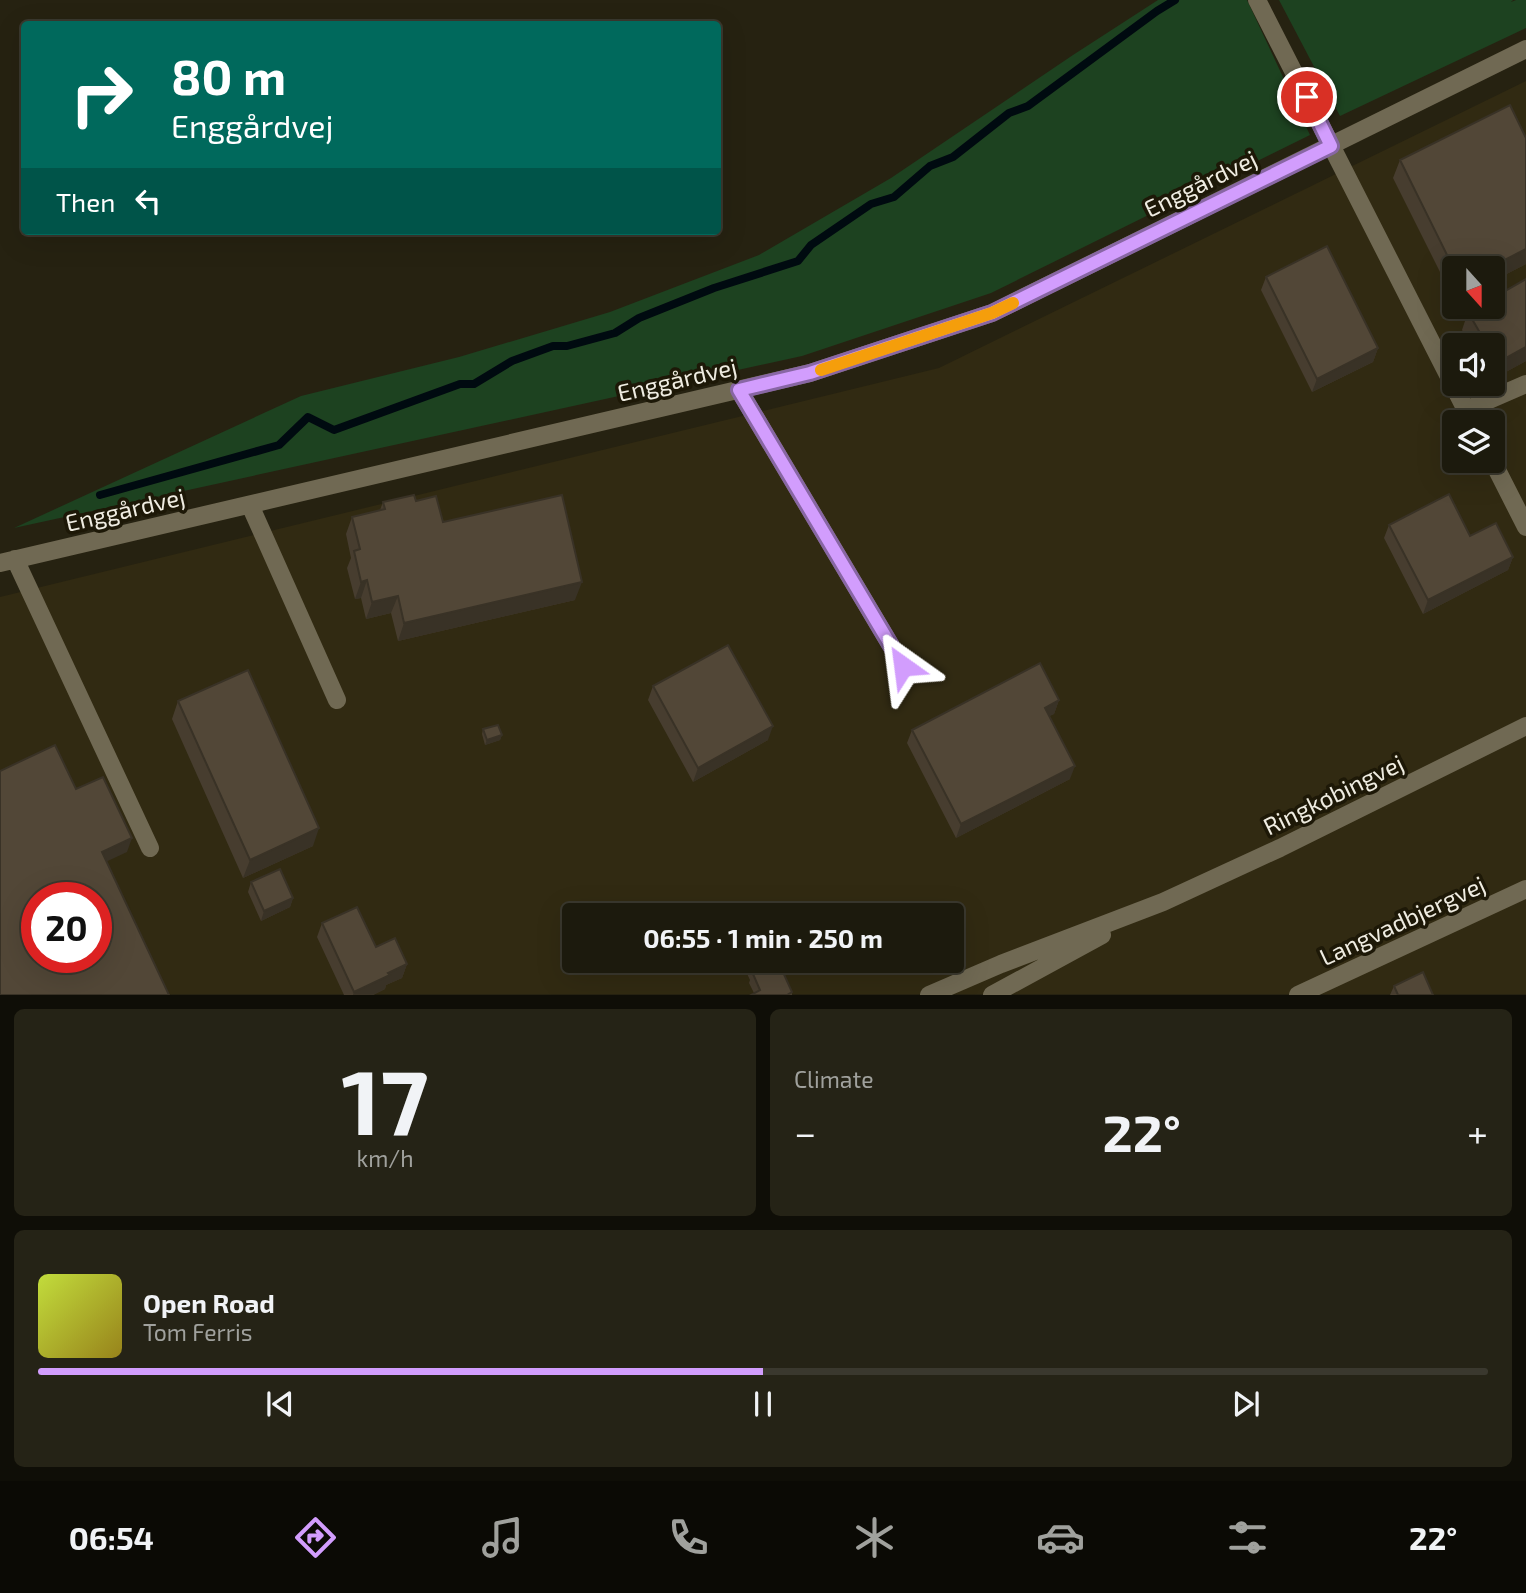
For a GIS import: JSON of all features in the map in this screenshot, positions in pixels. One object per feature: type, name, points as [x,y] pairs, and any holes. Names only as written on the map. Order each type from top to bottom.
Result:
[{"type":"street","points":[[1257,0],[1466,410]]},
{"type":"street","name":"Enggårdvej","points":[[8,561],[810,373],[992,313],[1526,49]]},
{"type":"street","points":[[1480,410],[1526,384]]},
{"type":"street","points":[[739,390],[903,666]]},
{"type":"street","points":[[1499,473],[1526,527]]},
{"type":"street","points":[[250,505],[337,700]]},
{"type":"street","points":[[8,561],[150,848]]},
{"type":"street","name":"Ringkøbingvej","points":[[992,995],[1163,902],[1280,848],[1525,726]]},
{"type":"street","name":"Langvadbjergvej","points":[[1298,995],[1526,889]]},
{"type":"street","name":"Ringkøbingvej","points":[[929,995],[1001,964],[1163,902]]},
{"type":"shaded area","points":[[1526,81],[1526,994],[0,994],[0,597],[939,368]]},
{"type":"green space","points":[[1158,0],[1247,0],[1310,135],[991,293],[802,356],[14,528],[301,396],[459,357],[610,312],[759,255],[891,178]]},
{"type":"green space","points":[[1279,0],[1526,0],[1526,28],[1340,116]]},
{"type":"building","points":[[1510,105],[1526,138],[1526,249],[1505,260],[1505,256],[1448,256],[1400,160]]},
{"type":"building","points":[[1327,246],[1378,348],[1317,379],[1266,277]]},
{"type":"building","points":[[1526,279],[1526,347],[1505,359],[1505,333],[1480,333],[1472,319],[1505,319],[1505,291]]},
{"type":"building","points":[[1449,494],[1470,536],[1496,523],[1513,557],[1428,600],[1389,525]]},
{"type":"building","points":[[414,495],[416,501],[436,496],[443,522],[562,495],[582,582],[404,623],[398,596],[372,602],[367,580],[361,582],[354,551],[360,549],[352,517],[385,509],[383,502]]},
{"type":"building","points":[[728,645],[773,726],[698,768],[653,686]]},
{"type":"building","points":[[1040,663],[1059,700],[1045,708],[1075,766],[961,824],[912,730]]},
{"type":"building","points":[[248,670],[319,828],[250,860],[178,701]]},
{"type":"building","points":[[498,725],[502,735],[487,740],[483,729]]},
{"type":"building","points":[[55,745],[76,789],[103,777],[132,838],[102,852],[169,995],[0,995],[0,771]]},
{"type":"building","points":[[280,869],[293,898],[264,911],[251,882]]},
{"type":"building","points":[[357,907],[376,947],[395,938],[407,964],[354,992],[322,923]]},
{"type":"building","points":[[1423,972],[1433,995],[1398,995],[1394,986]]},
{"type":"building","points":[[783,973],[792,992],[787,995],[751,995],[760,990],[753,974]]},
{"type":"waterway","points":[[100,495],[279,445],[308,417],[334,430],[460,384],[474,384],[512,361],[553,346],[567,346],[615,333],[639,318],[714,288],[798,261],[811,245],[871,204],[894,197],[930,166],[953,157],[1009,113],[1028,106],[1175,0]]},
{"type":"slow traffic","points":[[821,370],[992,313],[1013,303]]},
{"type":"route","points":[[903,666],[739,390],[810,373],[992,313],[1331,146],[1307,97]]}]
